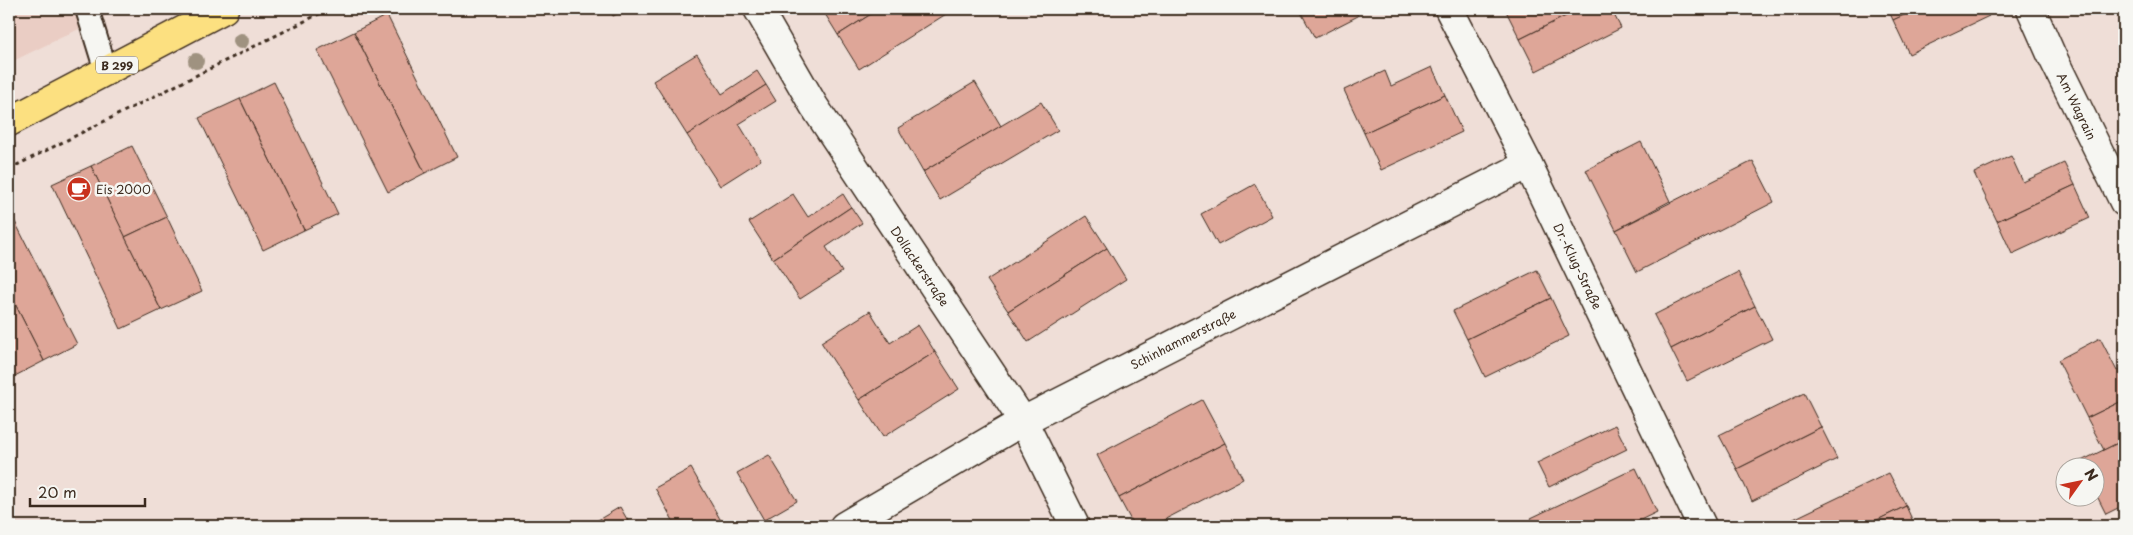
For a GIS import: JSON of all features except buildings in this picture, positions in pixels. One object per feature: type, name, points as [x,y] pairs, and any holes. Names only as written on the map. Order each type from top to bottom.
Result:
[{"type":"main road","name":"B 299","points":[[9,122],[224,9]]},
{"type":"street","name":"Dollackerstraße","points":[[758,9],[814,106],[1023,421],[1075,526]]},
{"type":"street","name":"Dr.-Klug-Straße","points":[[1449,9],[1528,164],[1702,526]]},
{"type":"street","name":"Am Wagrain","points":[[2031,9],[2051,54],[2124,202]]},
{"type":"street","name":"Schinhammerstraße","points":[[844,526],[1023,421],[1528,164]]},
{"type":"lane","points":[[86,9],[106,71]]},
{"type":"path","points":[[9,169],[329,9]]},
{"type":"shaded area","points":[[9,9],[120,9],[9,63]]},
{"type":"place","name":"Eis 2000","points":[[79,189]]}]
